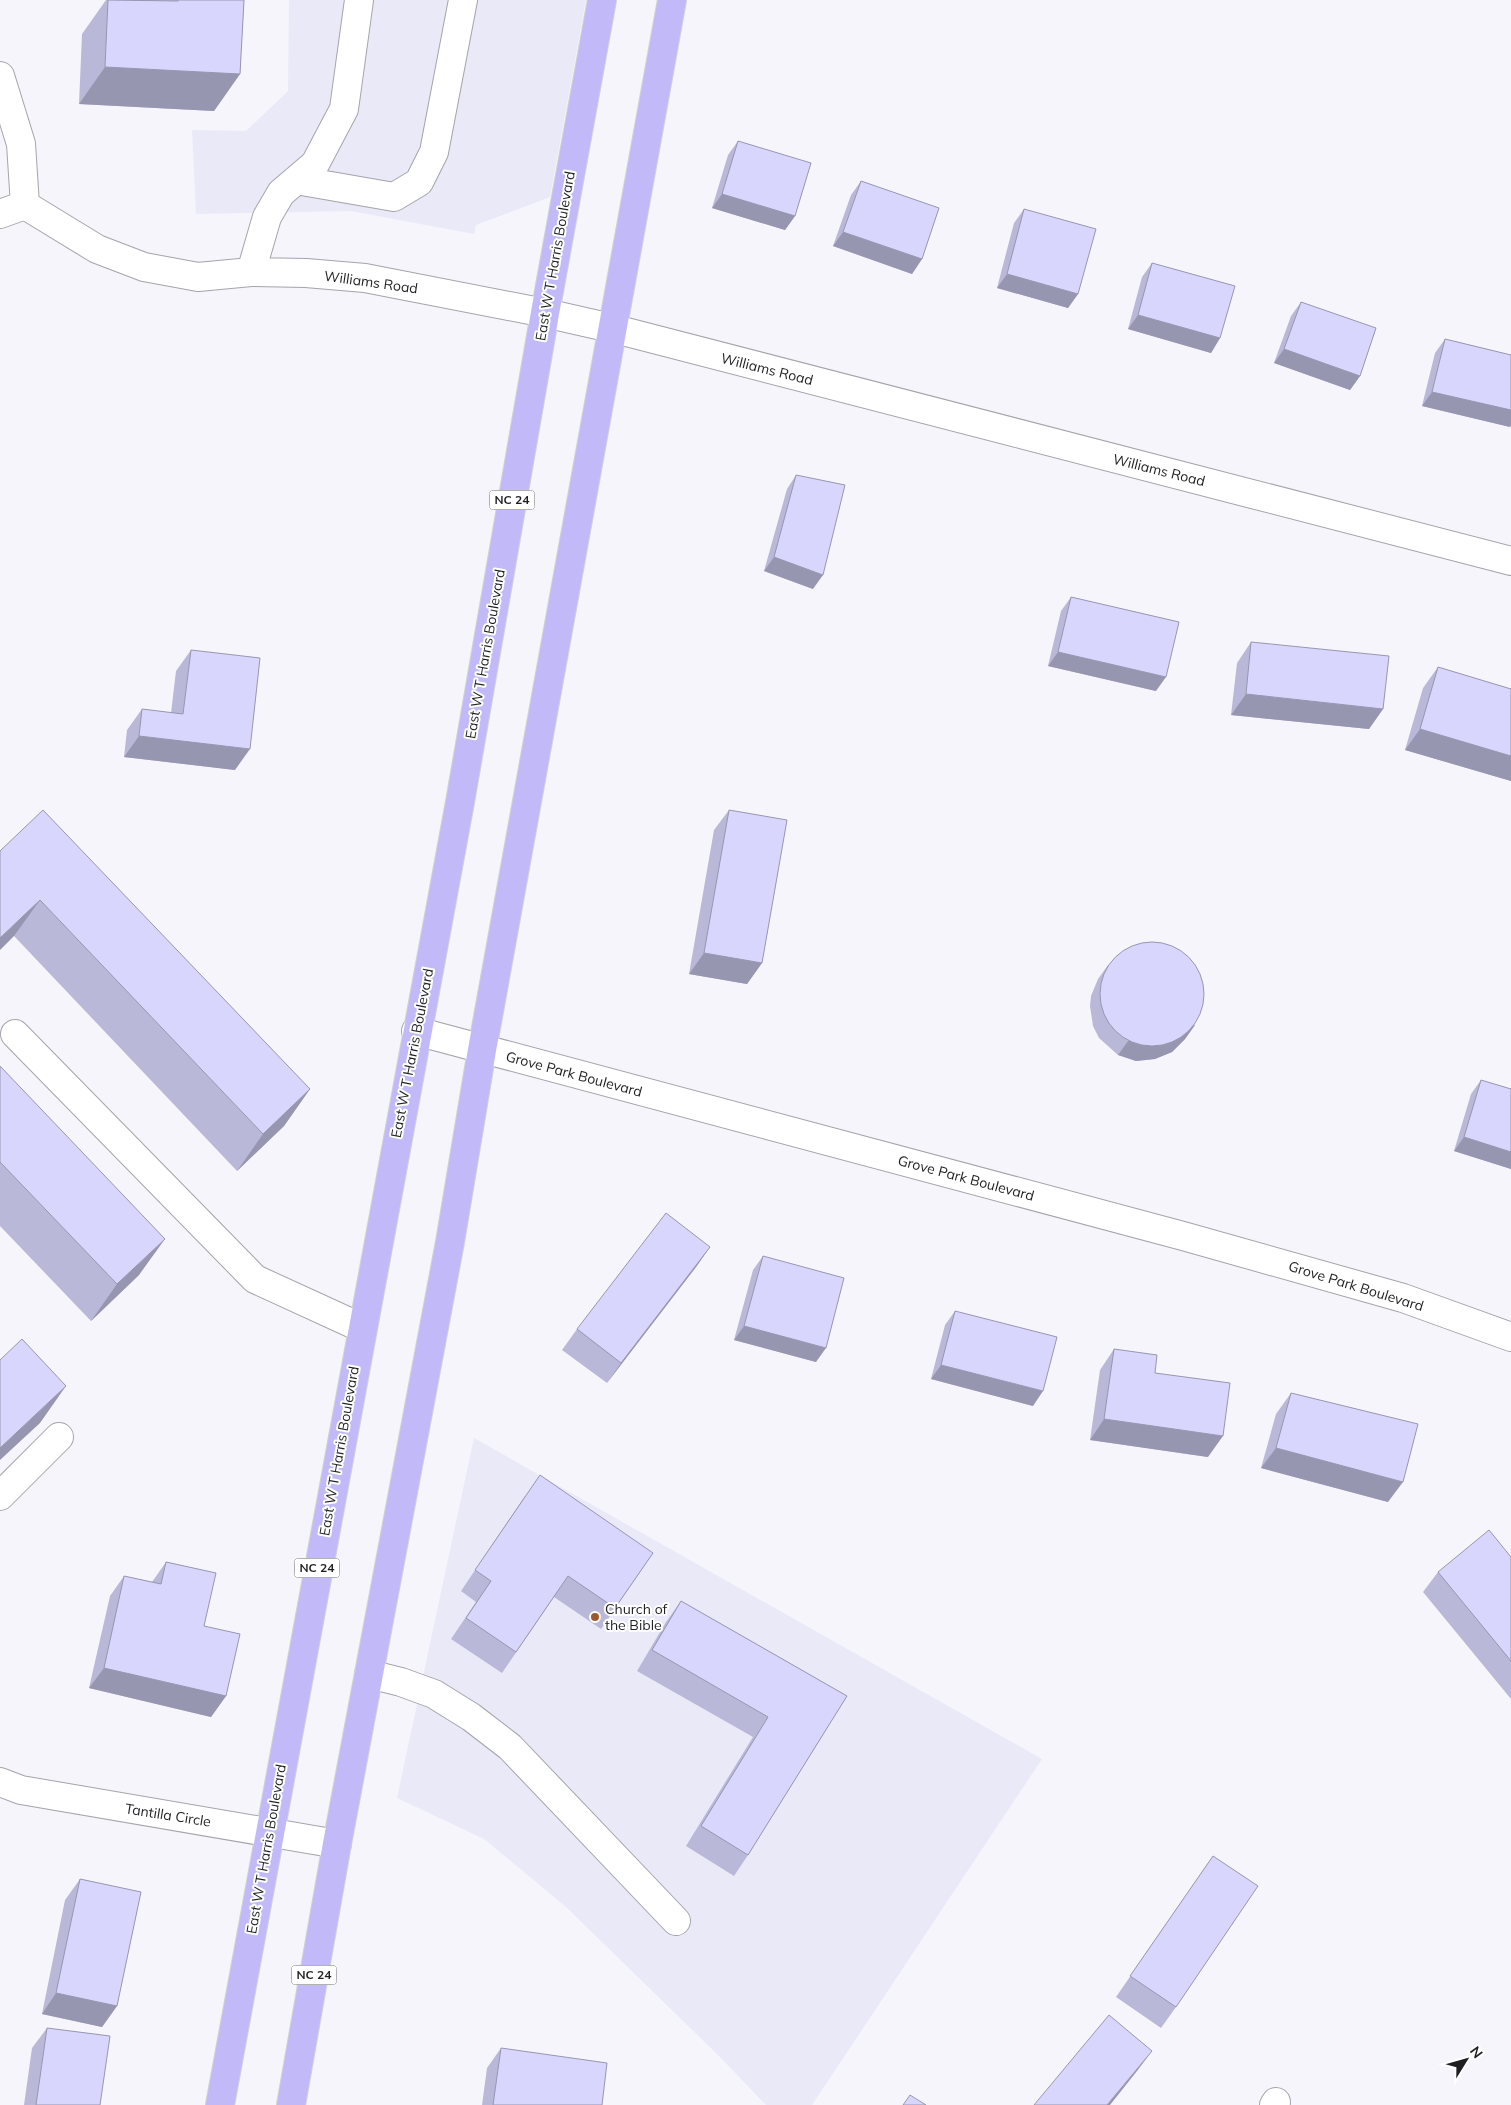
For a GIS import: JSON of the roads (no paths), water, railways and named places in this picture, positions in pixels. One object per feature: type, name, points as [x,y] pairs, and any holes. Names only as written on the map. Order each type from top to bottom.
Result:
[{"type":"main road","name":"NC 24","points":[[291,2105],[337,1844],[450,1242],[482,1050],[561,622],[611,328],[672,0]]},
{"type":"main road","name":"East W T Harris Boulevard","points":[[220,2105],[416,1031],[460,802],[598,1]]},
{"type":"street","points":[[251,272],[267,217],[281,193],[315,164],[344,109],[359,0]]},
{"type":"street","points":[[296,180],[394,197],[419,182],[434,152],[463,0]]},
{"type":"street","name":"Williams Road","points":[[0,76],[21,144],[12,209],[97,249],[144,267],[198,277],[251,272],[306,273],[365,278],[545,313],[611,328],[1511,561]]},
{"type":"street","name":"Grove Park Boulevard","points":[[416,1031],[1183,1236],[1403,1298],[1511,1337]]},
{"type":"street","points":[[15,1034],[255,1279],[362,1328]]},
{"type":"street","points":[[0,1496],[59,1437]]},
{"type":"street","points":[[369,1674],[401,1682],[434,1694],[510,1747],[676,1921]]},
{"type":"street","name":"Tantilla Circle","points":[[0,1782],[21,1790],[337,1844]]},
{"type":"place","name":"Church of the Bible","points":[[595,1617]]}]
